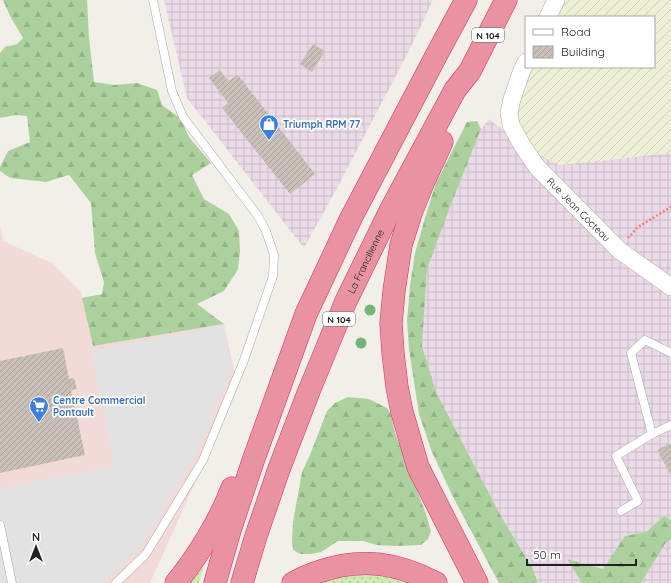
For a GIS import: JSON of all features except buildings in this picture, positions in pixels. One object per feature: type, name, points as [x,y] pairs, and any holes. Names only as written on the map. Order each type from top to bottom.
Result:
[{"type":"highway","name":"N 104","points":[[215,583],[230,530],[253,461],[306,314],[351,218],[466,0]]},
{"type":"highway","name":"La Francilienne","points":[[242,583],[279,469],[346,301],[390,211],[454,90],[470,71],[506,0]]},
{"type":"highway","points":[[470,71],[467,94],[437,152],[411,213],[401,246],[391,323],[397,387],[402,412],[418,467],[477,583]]},
{"type":"highway","points":[[176,583],[212,530],[229,495],[255,423],[280,386]]},
{"type":"highway","points":[[293,583],[308,575],[330,568],[357,563],[387,565],[411,571],[436,583]]},
{"type":"street","points":[[548,16],[556,0]]},
{"type":"street","name":"Rue Jean Cocteau","points":[[525,64],[512,99],[509,113],[512,125],[522,145],[537,167],[619,250],[671,287]]},
{"type":"lane","points":[[116,583],[146,554],[203,460],[244,360],[273,276],[274,255],[261,221],[183,117],[172,91],[153,0]]},
{"type":"lane","points":[[652,434],[631,353],[645,340],[671,353]]},
{"type":"lane","points":[[621,511],[638,501],[616,456],[652,434],[671,425]]},
{"type":"lane","points":[[0,525],[12,583]]},
{"type":"path","points":[[619,250],[638,227],[671,207]]},
{"type":"shaded area","points":[[164,0],[433,0],[410,49],[304,248],[187,98]]},
{"type":"shaded area","points":[[489,119],[522,145],[559,165],[671,153],[671,520],[664,516],[646,532],[625,536],[603,569],[568,560],[582,583],[538,583],[533,569],[502,518],[437,394],[422,346],[427,269],[481,129]]},
{"type":"shaded area","points":[[0,225],[3,241],[52,263],[81,292],[93,346],[224,324],[238,388],[150,583],[0,583]]},
{"type":"shaded area","points":[[224,325],[232,369],[194,457],[143,544],[103,583],[0,583],[0,489],[114,466],[91,351]]},
{"type":"shaded area","points":[[671,539],[671,583],[641,583],[665,544]]},
{"type":"green space","points":[[3,0],[87,0],[89,38],[94,82],[114,85],[137,83],[157,90],[162,105],[180,118],[189,137],[211,163],[192,175],[204,199],[229,214],[239,231],[240,251],[238,269],[224,291],[197,304],[224,324],[93,346],[82,298],[102,294],[104,282],[95,253],[91,203],[69,175],[46,182],[10,178],[0,171],[0,167],[8,151],[30,142],[27,116],[15,115],[0,118],[0,53],[5,47],[17,44],[23,38],[10,16]]},
{"type":"green space","points":[[556,0],[671,0],[671,153],[559,165],[522,145],[512,99],[526,68],[655,68],[655,16],[548,16]]},
{"type":"green space","points":[[477,121],[481,129],[427,269],[422,346],[437,394],[502,518],[533,569],[538,583],[499,583],[453,497],[432,452],[419,414],[409,349],[407,321],[410,286],[415,253],[425,218],[436,183],[467,122]]},
{"type":"green space","points":[[348,397],[369,399],[387,408],[391,415],[395,433],[431,531],[428,539],[421,545],[396,546],[377,545],[363,541],[338,541],[321,552],[311,554],[300,554],[293,550],[293,522],[302,472],[327,411],[335,403]]},
{"type":"green space","points":[[664,516],[671,520],[671,539],[665,544],[641,583],[582,583],[567,559],[603,569],[625,536],[646,532]]},
{"type":"green space","points":[[207,554],[199,583],[186,583]]},
{"type":"green space","points":[[380,571],[415,583],[316,583],[326,578]]},
{"type":"place","name":"Triumph RPM 77","points":[[269,141]]},
{"type":"place","name":"Centre Commercial Pontault","points":[[39,423]]}]
